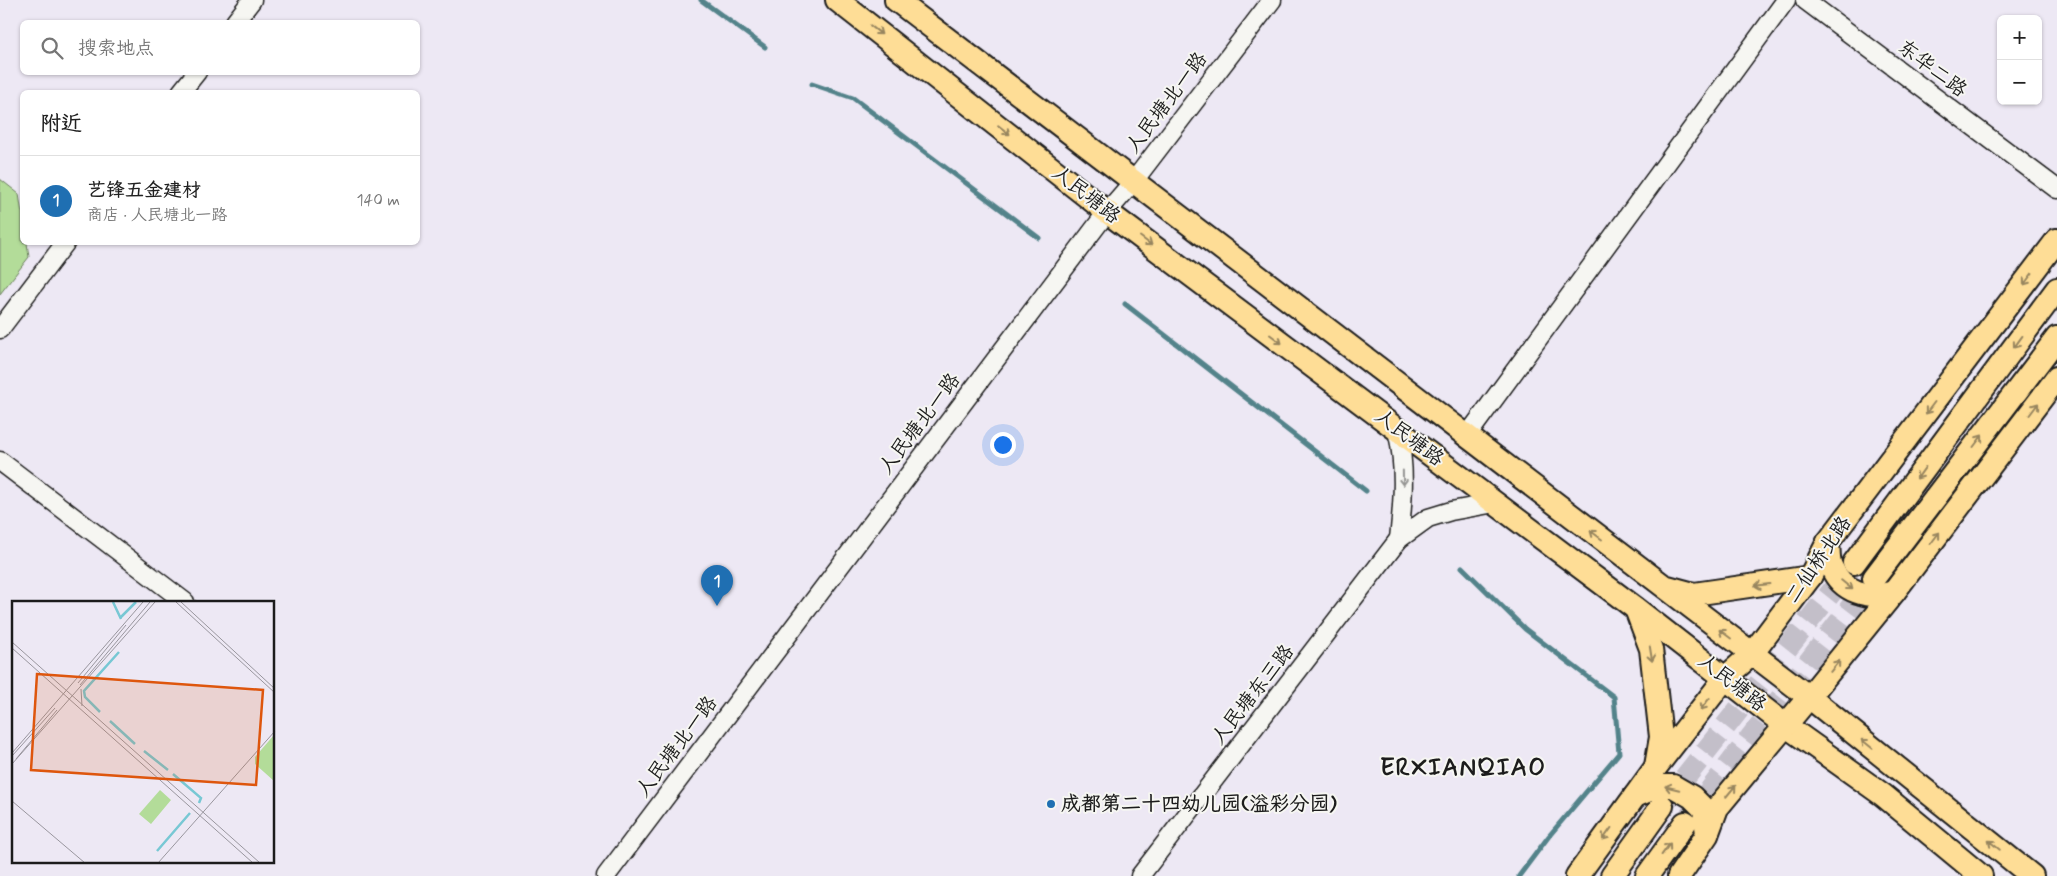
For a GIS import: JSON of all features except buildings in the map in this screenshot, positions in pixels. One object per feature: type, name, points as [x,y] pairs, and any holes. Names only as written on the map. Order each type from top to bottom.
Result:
[{"type":"main road","name":"人民塘路","points":[[838,0],[1107,212],[1636,608],[1786,725],[1882,796],[1981,876]]},
{"type":"main road","name":"人民塘路","points":[[896,0],[1810,697],[2032,876]]},
{"type":"main road","name":"二仙桥北路","points":[[1577,876],[1656,767],[1726,677],[1752,654],[1810,577],[1828,542],[2057,240]]},
{"type":"main road","points":[[1854,563],[2057,289]]},
{"type":"main road","points":[[1874,578],[2057,338]]},
{"type":"main road","points":[[1679,876],[1708,835],[1717,808],[1810,697],[1894,592],[2057,378]]},
{"type":"main road","points":[[1828,542],[1831,567],[1838,578],[1854,591],[1870,596],[1882,596],[1894,592]]},
{"type":"main road","points":[[1661,585],[1694,594],[1810,577]]},
{"type":"main road","points":[[1636,608],[1650,649],[1661,737],[1656,767]]},
{"type":"main road","points":[[1635,796],[1658,786],[1674,786],[1692,797],[1704,809],[1708,835]]},
{"type":"main road","points":[[1612,876],[1662,806]]},
{"type":"main road","points":[[1647,876],[1685,823]]},
{"type":"street","points":[[237,20],[252,0]]},
{"type":"street","name":"人民塘北一路","points":[[606,876],[1107,212],[1133,182],[1272,0]]},
{"type":"street","points":[[1466,436],[1786,0]]},
{"type":"street","name":"东华二路","points":[[1805,0],[2057,189]]},
{"type":"street","points":[[183,90],[195,75]]},
{"type":"street","points":[[0,328],[64,245]]},
{"type":"street","points":[[1397,430],[1402,450],[1404,475],[1399,539]]},
{"type":"street","points":[[0,461],[184,601]]},
{"type":"street","name":"人民塘东三路","points":[[1140,876],[1399,539],[1428,518],[1451,511],[1495,503]]},
{"type":"green space","points":[[0,179],[19,194],[20,245],[27,245],[29,257],[0,294]]},
{"type":"waterway","points":[[701,0],[765,47]]},
{"type":"waterway","points":[[812,84],[853,98],[1039,238]]},
{"type":"waterway","points":[[1125,304],[1366,491]]},
{"type":"waterway","points":[[1462,567],[1525,629],[1614,697],[1619,753],[1549,836],[1519,876]]},
{"type":"tunnel","points":[[1664,804],[1852,566]]},
{"type":"tunnel","points":[[1687,820],[1872,580]]},
{"type":"place","name":"艺锋五金建材","points":[[717,606]]},
{"type":"place","name":"成都第二十四幼儿园(溢彩分园)","points":[[1051,804]]},
{"type":"district","name":"ERXIANQIAO","points":[[1463,768]]}]
